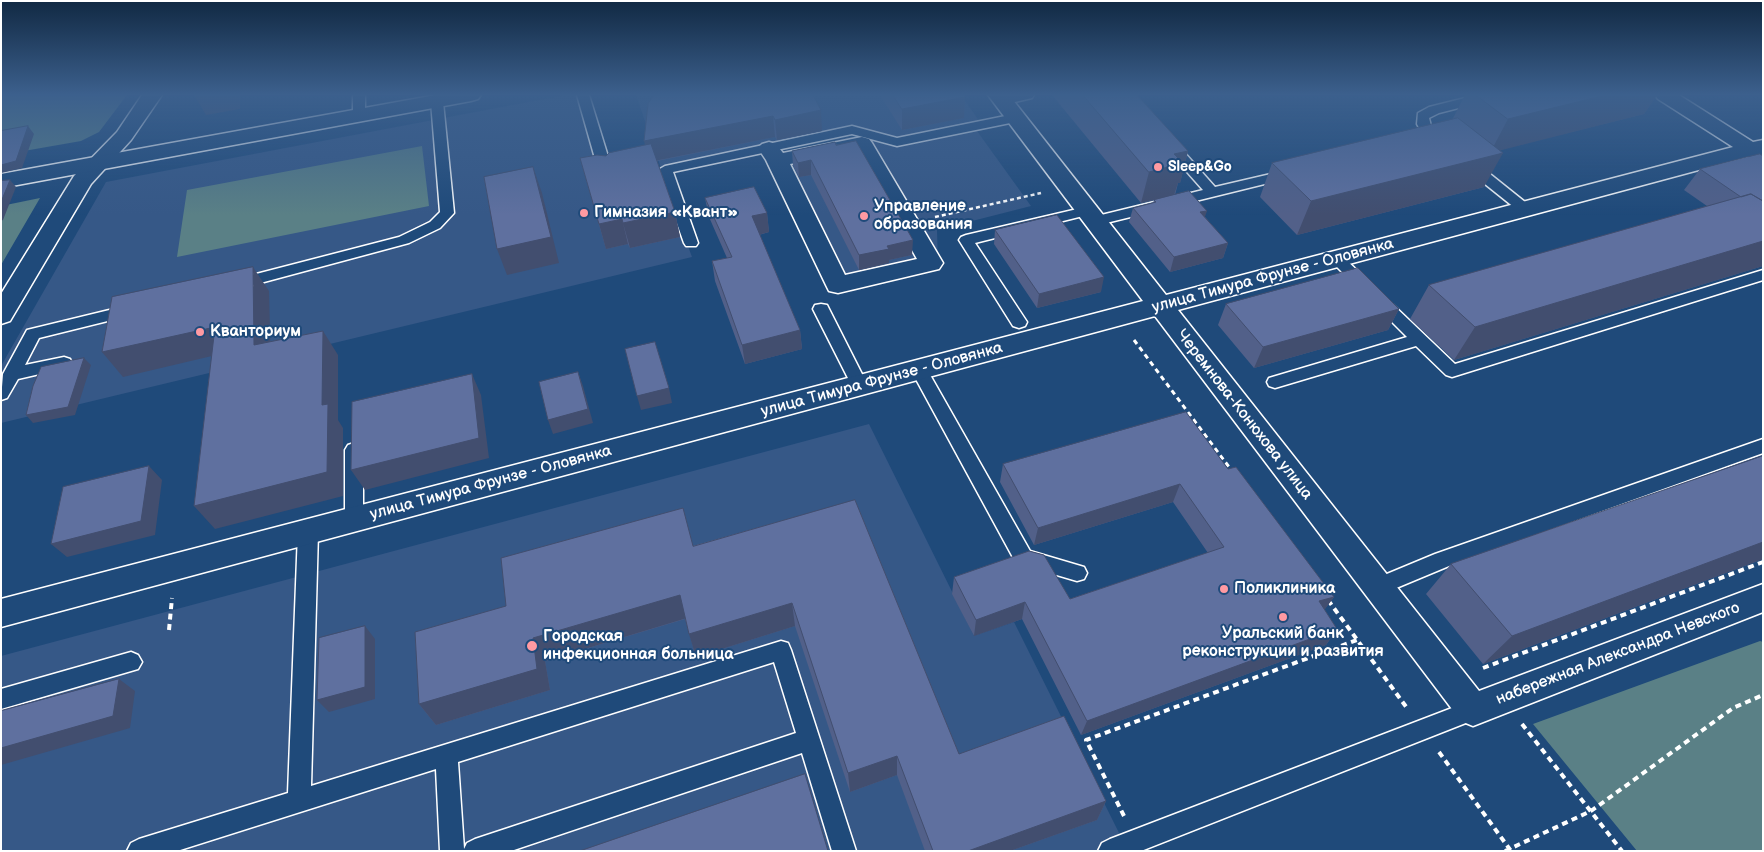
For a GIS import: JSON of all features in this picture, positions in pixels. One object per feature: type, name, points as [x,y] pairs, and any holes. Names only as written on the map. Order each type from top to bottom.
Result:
[{"type":"street","points":[[1,315],[82,181],[125,135]]},
{"type":"street","points":[[1,182],[257,135]]},
{"type":"street","name":"Черемнова-Конюхова улица","points":[[1028,135],[1473,710]]},
{"type":"street","points":[[1732,135],[1759,151]]},
{"type":"street","points":[[862,143],[931,263],[838,285],[773,154],[862,143]]},
{"type":"street","name":"улица Тимура Фрунзе - Оловянка","points":[[1,613],[1525,209],[1759,151]]},
{"type":"street","name":"набережная Александра Невского","points":[[1473,710],[1763,598]]},
{"type":"lane","points":[[226,288],[404,240],[435,225],[447,213],[440,135]]},
{"type":"lane","points":[[595,135],[607,176]]},
{"type":"lane","points":[[691,243],[665,170],[773,154],[836,135]]},
{"type":"lane","points":[[870,135],[898,142],[933,135]]},
{"type":"lane","points":[[1161,135],[1212,192]]},
{"type":"lane","points":[[1433,135],[1525,209]]},
{"type":"lane","points":[[1418,143],[1437,138]]},
{"type":"lane","points":[[1019,322],[966,240],[1212,192],[1306,170]]},
{"type":"lane","points":[[1337,259],[1452,371],[1763,275]]},
{"type":"lane","points":[[1,394],[32,334],[143,307]]},
{"type":"lane","points":[[821,309],[860,386]]},
{"type":"lane","points":[[1275,382],[1419,339]]},
{"type":"lane","points":[[11,374],[76,360]]},
{"type":"lane","points":[[919,370],[1023,557],[1077,573]]},
{"type":"lane","points":[[354,432],[354,520]]},
{"type":"lane","points":[[1377,587],[1442,560],[1763,446]]},
{"type":"lane","points":[[299,800],[308,532]]},
{"type":"lane","points":[[139,851],[781,650],[844,851]]},
{"type":"lane","points":[[1,698],[131,662]]},
{"type":"lane","points":[[1110,851],[1473,710]]},
{"type":"lane","points":[[475,851],[809,740]]},
{"type":"lane","points":[[446,754],[452,851]]},
{"type":"path","points":[[901,210],[933,217],[1042,192]]},
{"type":"path","points":[[1117,317],[1234,474]]},
{"type":"path","points":[[1322,593],[1508,850],[1591,811],[1733,708],[1763,696]]},
{"type":"path","points":[[1137,840],[1086,740],[1357,640]]},
{"type":"shaded area","points":[[355,135],[588,135],[598,169],[655,157],[692,257],[1,423],[1,366],[106,182]]},
{"type":"shaded area","points":[[650,135],[812,135],[661,168]]},
{"type":"shaded area","points":[[883,135],[918,135],[898,139]]},
{"type":"shaded area","points":[[959,135],[980,135],[1031,206],[937,230],[938,264],[836,288],[770,156],[850,137],[899,147]]},
{"type":"shaded area","name":"Городская инфекционная больница","points":[[869,424],[974,636],[1014,622],[1128,851],[1,851],[1,656]]},
{"type":"green space","points":[[1,135],[93,135],[81,141],[1,155]]},
{"type":"green space","points":[[422,146],[429,206],[177,257],[187,190]]},
{"type":"green space","points":[[40,198],[1,265],[1,206]]},
{"type":"green space","points":[[1760,641],[1763,642],[1763,851],[1637,851],[1533,724]]},
{"type":"building","points":[[1,135],[25,135],[16,161],[1,165]]},
{"type":"building","points":[[645,135],[676,135],[644,141]]},
{"type":"building","points":[[1117,135],[1173,135],[1188,151],[1174,154],[1183,163],[1149,172]]},
{"type":"building","points":[[1389,135],[1480,135],[1503,153],[1311,201],[1272,163]]},
{"type":"building","name":"Управление образования","points":[[856,141],[913,240],[887,246],[889,249],[859,255],[811,160],[798,163],[792,151],[835,142],[836,145]]},
{"type":"building","points":[[651,144],[675,212],[623,223],[622,219],[599,224],[580,158],[597,155],[606,156],[609,153]]},
{"type":"building","points":[[1760,154],[1763,156],[1763,201],[1751,194],[1741,197],[1700,169]]},
{"type":"building","points":[[533,167],[551,237],[497,249],[484,177]]},
{"type":"building","points":[[10,180],[1,202],[1,181]]},
{"type":"building","points":[[754,187],[767,213],[752,216],[800,330],[742,345],[712,261],[732,257],[705,198]]},
{"type":"building","points":[[1189,191],[1207,211],[1200,212],[1228,243],[1174,257],[1133,208],[1156,202],[1154,200]]},
{"type":"building","points":[[1751,194],[1763,201],[1763,241],[1475,327],[1429,285]]},
{"type":"building","points":[[1057,215],[1104,277],[1039,294],[995,230]]},
{"type":"building","points":[[253,267],[254,345],[323,331],[322,405],[328,404],[327,472],[194,506],[215,327],[102,352],[112,297]]},
{"type":"building","points":[[1358,268],[1399,309],[1263,347],[1226,304]]},
{"type":"building","points":[[655,342],[669,388],[637,396],[625,349]]},
{"type":"building","points":[[84,358],[68,407],[26,415],[33,386],[41,367]]},
{"type":"building","points":[[578,372],[588,409],[548,420],[539,382]]},
{"type":"building","points":[[472,374],[479,438],[351,470],[352,402]]},
{"type":"building","points":[[1186,412],[1228,469],[1236,467],[1334,597],[1319,601],[1337,629],[1087,721],[1025,602],[976,620],[954,577],[1029,551],[1044,555],[1070,599],[1224,547],[1180,484],[1038,528],[1003,464]]},
{"type":"building","points":[[1763,456],[1763,542],[1512,636],[1451,564]]},
{"type":"building","points":[[149,466],[141,521],[51,544],[63,487]]},
{"type":"building","points":[[855,500],[959,754],[1064,716],[1106,801],[968,851],[933,851],[897,756],[848,773],[792,603],[689,634],[680,595],[533,638],[537,669],[419,704],[415,632],[506,606],[501,558],[683,508],[693,546]]},
{"type":"building","points":[[365,626],[365,687],[317,700],[319,638]]},
{"type":"building","points":[[119,679],[113,716],[1,748],[1,711]]},
{"type":"building","points":[[805,774],[828,851],[580,851]]},
{"type":"place","name":"Sleep&Go","points":[[1158,167]]},
{"type":"place","name":"Гимназия «Квант»","points":[[584,213]]},
{"type":"place","name":"Управление образования","points":[[864,216]]},
{"type":"place","name":"Кванториум","points":[[200,332]]},
{"type":"place","name":"Поликлиника","points":[[1224,589]]},
{"type":"place","name":"Уральский банк реконструкции и развития","points":[[1283,617]]},
{"type":"place","name":"Городская инфекционная больница","points":[[532,646]]}]
